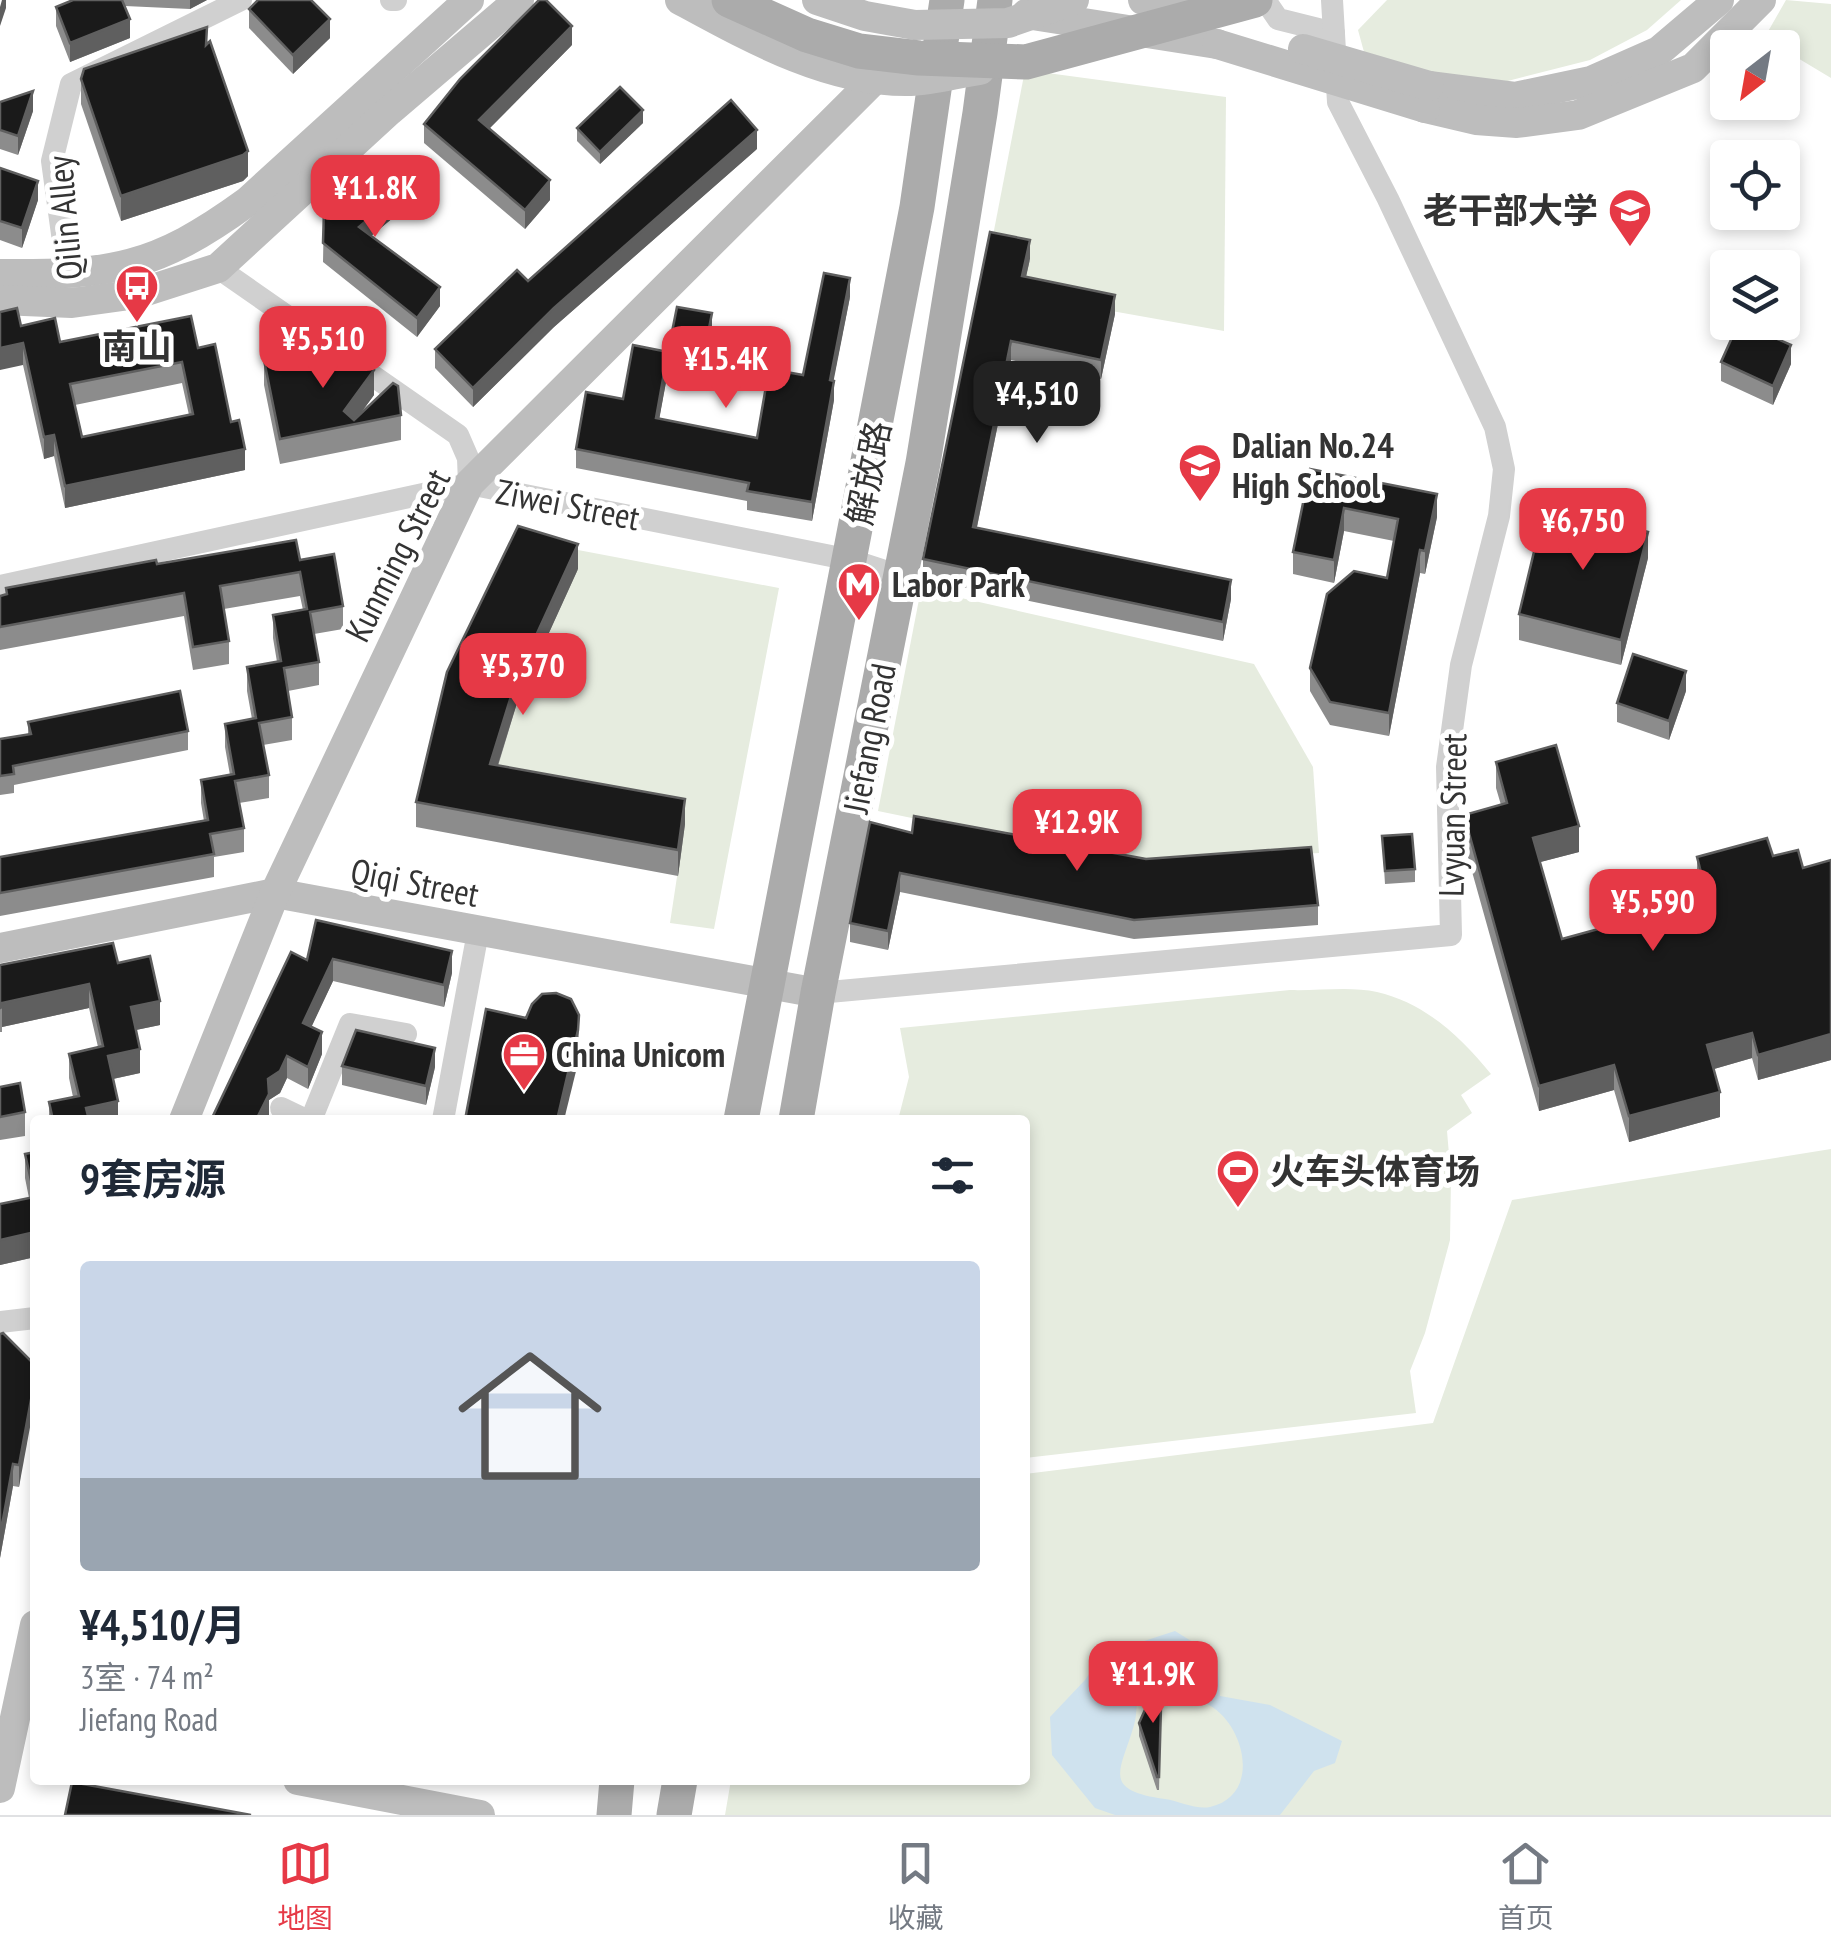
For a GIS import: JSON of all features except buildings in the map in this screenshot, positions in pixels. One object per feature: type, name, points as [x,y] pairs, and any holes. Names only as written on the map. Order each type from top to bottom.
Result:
[{"type":"main road","points":[[0,300],[70,289],[176,248],[213,227],[246,202],[469,0]]},
{"type":"main road","points":[[0,274],[70,289],[137,294],[218,268],[389,111],[519,0]]},
{"type":"main road","points":[[680,0],[801,58],[859,77],[912,81],[1026,62],[1256,0]]},
{"type":"main road","points":[[730,0],[807,35],[860,51],[919,58],[1026,62]]},
{"type":"main road","points":[[817,0],[865,16],[915,25],[1008,23],[1074,0]]},
{"type":"main road","points":[[1143,0],[1222,35],[1427,97],[1476,120],[1517,123],[1578,115],[1693,68],[1762,0]]},
{"type":"main road","points":[[1427,97],[1515,97],[1590,81],[1658,51],[1719,0]]},
{"type":"main road","name":"Kunming Street","points":[[186,1115],[275,893],[468,484],[950,3]]},
{"type":"main road","name":"解放路","points":[[742,1115],[851,560],[917,207],[950,3]]},
{"type":"main road","points":[[994,4],[1222,35]]},
{"type":"main road","name":"Jiefang Road","points":[[797,1115],[923,463],[994,4]]},
{"type":"main road","name":"Qiqi Street","points":[[0,948],[275,893],[818,993]]},
{"type":"main road","points":[[0,1788],[30,1652]]},
{"type":"main road","points":[[330,1785],[480,1815]]},
{"type":"main road","points":[[614,1815],[617,1785]]},
{"type":"main road","points":[[674,1815],[679,1785]]},
{"type":"street","name":"Qilin Alley","points":[[70,289],[52,160],[70,84],[241,0]]},
{"type":"street","points":[[1265,0],[1278,19],[1334,33],[1332,0]]},
{"type":"street","name":"Lvyuan Street","points":[[818,993],[1451,935],[1447,767],[1461,665],[1499,516],[1504,469],[1495,427],[1338,102],[1334,33]]},
{"type":"street","points":[[218,268],[458,435],[468,458],[468,484]]},
{"type":"street","name":"Ziwei Street","points":[[0,586],[468,484],[851,560],[900,576]]},
{"type":"street","points":[[444,1115],[478,932]]},
{"type":"street","points":[[311,1115],[350,1024],[406,1034]]},
{"type":"street","points":[[281,1108],[297,1115]]},
{"type":"street","points":[[0,1322],[30,1319]]},
{"type":"shaded area","points":[[1387,0],[1681,0],[1647,30],[1590,60],[1500,83],[1424,84],[1364,52],[1358,30]]},
{"type":"shaded area","points":[[1786,0],[1831,4],[1831,78],[1800,59],[1800,30],[1769,30]]},
{"type":"shaded area","points":[[1025,70],[1226,97],[1224,331],[1022,295],[990,251]]},
{"type":"shaded area","points":[[578,550],[779,588],[714,929],[670,923],[685,824],[490,790],[517,703]]},
{"type":"shaded area","points":[[921,589],[1254,664],[1313,767],[1319,853],[1139,865],[878,811]]},
{"type":"shaded area","name":"火车头体育场","points":[[1356,989],[1394,997],[1441,1023],[1491,1074],[1461,1095],[1472,1113],[1447,1131],[1450,1240],[1425,1333],[1410,1371],[1416,1413],[1030,1457],[1030,1115],[899,1115],[909,1077],[900,1028],[1290,990]]},
{"type":"shaded area","points":[[1831,1149],[1831,1815],[725,1815],[730,1785],[1030,1785],[1030,1473],[1433,1423],[1512,1200]]},
{"type":"water","points":[[1175,1631],[1217,1657],[1220,1696],[1270,1705],[1342,1741],[1335,1763],[1314,1771],[1280,1815],[1115,1815],[1095,1808],[1052,1755],[1050,1717],[1097,1662]],"holes":[[[1138,1695],[1193,1698],[1222,1715],[1239,1743],[1242,1759],[1237,1789],[1226,1800],[1199,1807],[1144,1795],[1123,1784],[1121,1766],[1135,1722]]]},
{"type":"place","name":"老干部大学","points":[[1630,248]]},
{"type":"place","name":"南山","points":[[137,324]]},
{"type":"place","name":"Dalian No.24 High School","points":[[1200,503]]},
{"type":"place","name":"Labor Park","points":[[859,622]]},
{"type":"place","name":"China Unicom","points":[[524,1092]]},
{"type":"place","name":"火车头体育场","points":[[1238,1209]]}]
